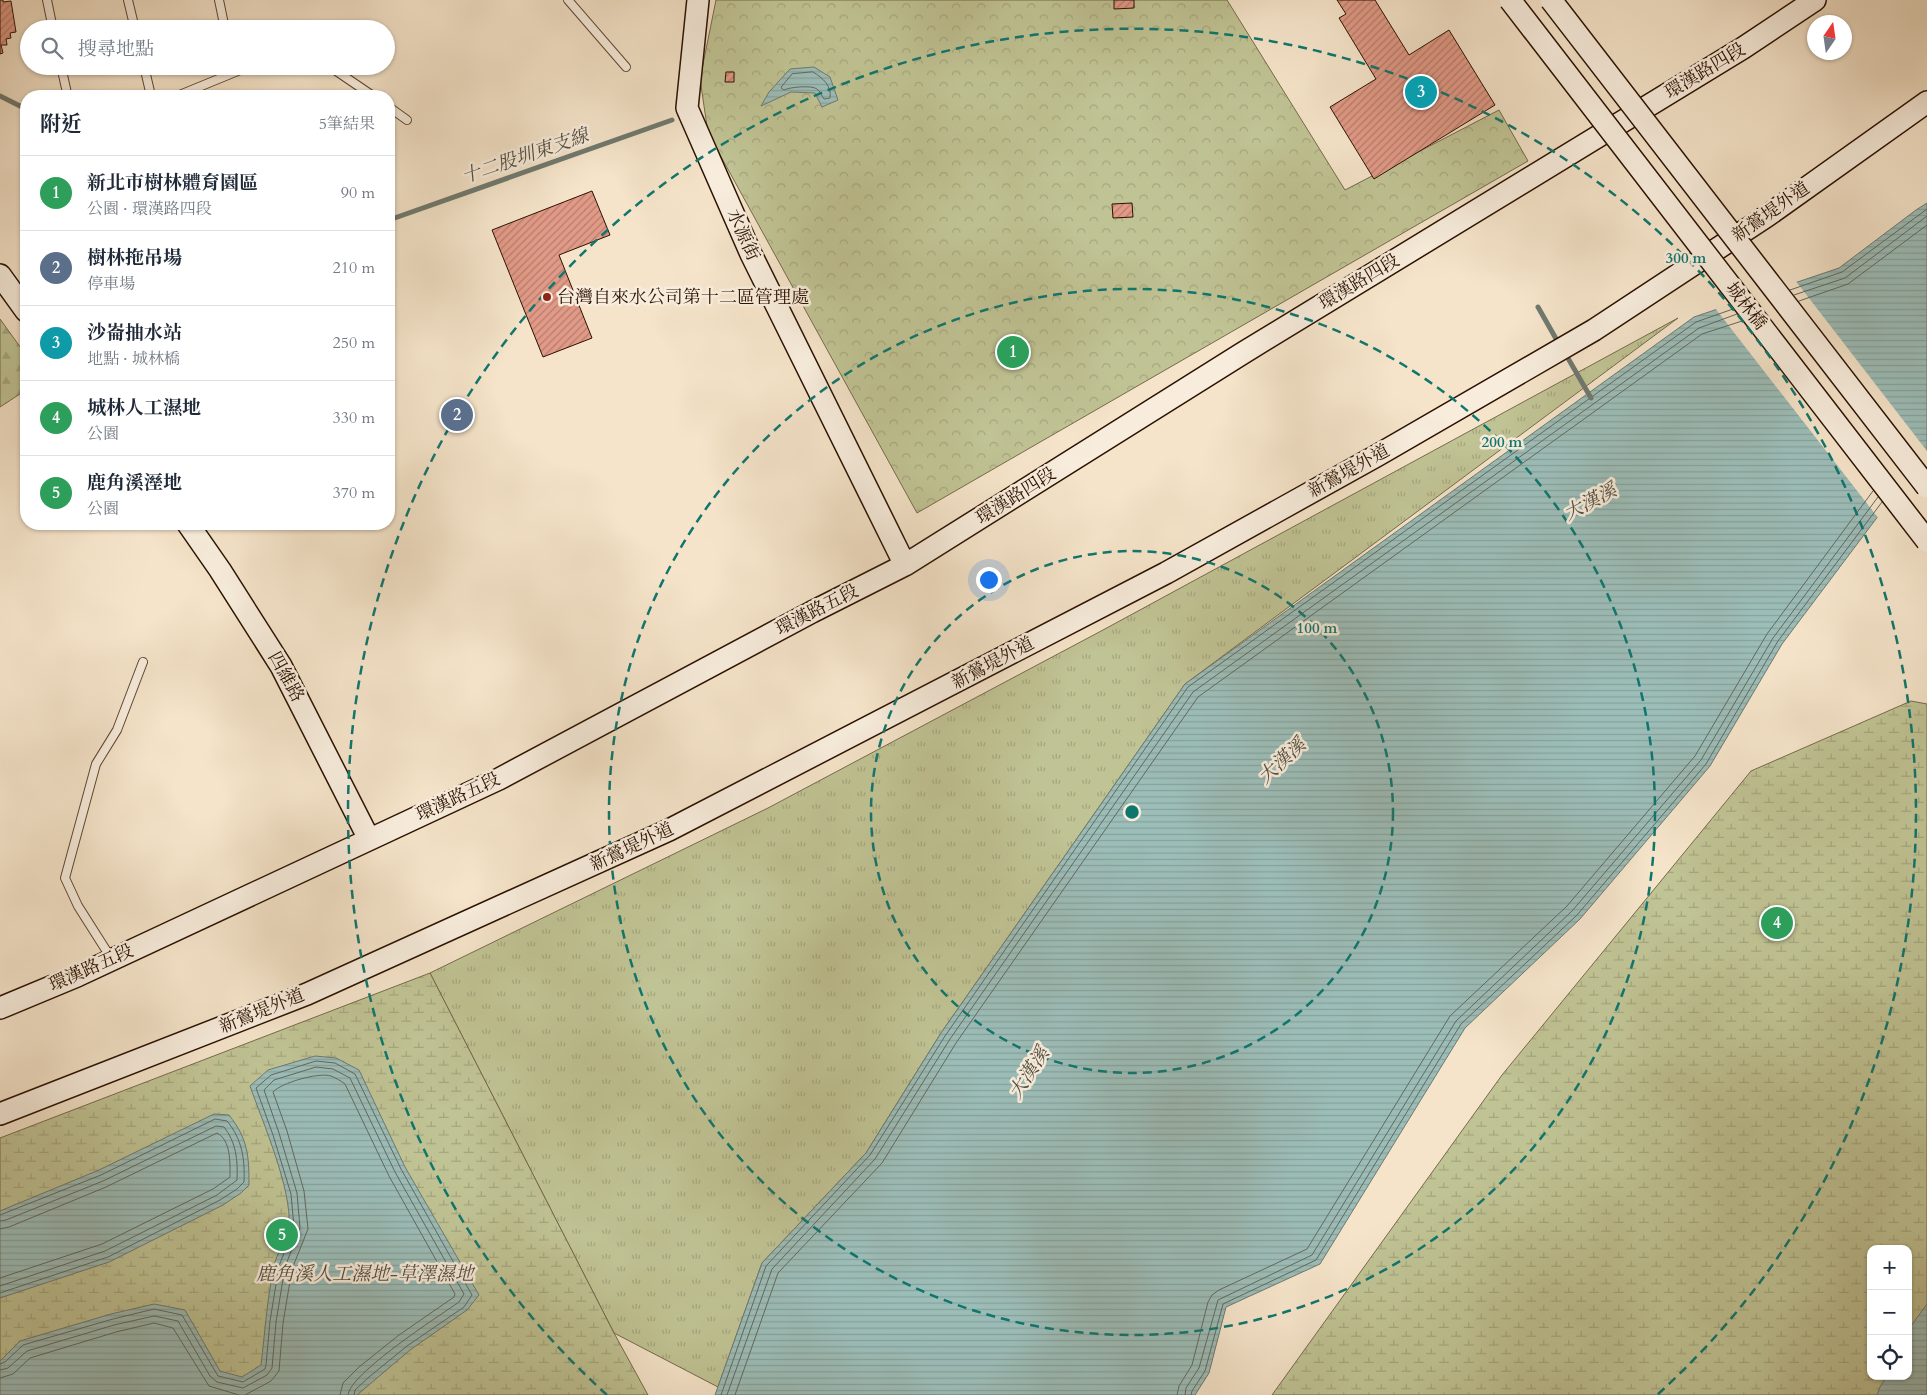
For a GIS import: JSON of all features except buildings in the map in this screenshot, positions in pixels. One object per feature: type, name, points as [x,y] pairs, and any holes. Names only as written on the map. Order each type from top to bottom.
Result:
[{"type":"street","name":"水源街","points":[[698,0],[687,108],[751,254],[905,565]]},
{"type":"street","name":"城林橋","points":[[1510,0],[1927,542]]},
{"type":"street","name":"城林橋","points":[[1551,0],[1927,488]]},
{"type":"street","name":"環漢路四段","points":[[905,565],[1251,348],[1743,48],[1815,0]]},
{"type":"street","name":"新鶯堤外道","points":[[0,1114],[307,994],[670,830],[1166,573],[1378,455],[1594,330],[1767,216],[1927,102]]},
{"type":"street","points":[[0,275],[20,303]]},
{"type":"street","name":"四維路","points":[[192,530],[281,666],[368,839]]},
{"type":"street","name":"環漢路五段","points":[[0,1008],[77,976],[499,779],[812,612],[905,565]]},
{"type":"lane","points":[[47,0],[51,20]]},
{"type":"lane","points":[[128,0],[132,20]]},
{"type":"lane","points":[[219,0],[223,20]]},
{"type":"lane","points":[[568,0],[626,67]]},
{"type":"lane","points":[[64,75],[66,90]]},
{"type":"lane","points":[[146,75],[150,90]]},
{"type":"lane","points":[[192,90],[228,75]]},
{"type":"lane","points":[[342,75],[364,90]]},
{"type":"lane","points":[[395,111],[407,120]]},
{"type":"lane","points":[[112,959],[78,906],[65,878],[96,764],[117,730],[143,662]]},
{"type":"green space","points":[[716,0],[1227,0],[1345,190],[1499,110],[1528,161],[917,513],[708,133],[700,79]]},
{"type":"green space","points":[[1678,318],[1185,684],[941,1033],[866,1153],[762,1263],[718,1387],[614,1333],[430,973],[768,808],[1103,630]]},
{"type":"green space","points":[[0,319],[20,347],[20,394],[0,407]]},
{"type":"green space","points":[[1911,701],[1927,704],[1927,1395],[1272,1395],[1502,1075],[1751,771]]},
{"type":"green space","points":[[430,973],[614,1333],[648,1395],[0,1395],[0,1138]]},
{"type":"water","points":[[814,67],[830,77],[838,100],[822,107],[815,93],[791,92],[761,106],[769,92],[790,69]]},
{"type":"water","name":"大漢溪","points":[[1927,203],[1927,473],[1900,487],[1782,644],[1710,766],[1580,919],[1465,1028],[1320,1264],[1226,1307],[1209,1373],[1195,1395],[715,1395],[762,1263],[866,1153],[941,1033],[1185,684],[1694,317],[1839,268]]},
{"type":"water","name":"鹿角溪人工濕地-草澤濕地","points":[[315,1056],[336,1058],[359,1070],[405,1167],[479,1295],[467,1310],[410,1350],[357,1395],[0,1395],[0,1361],[20,1341],[111,1314],[154,1304],[185,1310],[220,1371],[242,1377],[261,1365],[275,1261],[287,1237],[289,1212],[276,1156],[250,1086],[268,1070]]},
{"type":"water","points":[[214,1114],[229,1115],[244,1140],[249,1165],[249,1185],[241,1193],[223,1205],[109,1262],[0,1298],[0,1211],[99,1170]]},
{"type":"water","points":[[1927,1304],[1927,1395],[1877,1395],[1884,1380],[1912,1380],[1912,1325]]},
{"type":"pier","points":[[1795,280],[1927,451],[1927,476],[1901,489],[1879,519],[1715,308]]},
{"type":"waterway","name":"十二股圳東支線","points":[[0,96],[20,106]]},
{"type":"waterway","name":"十二股圳東支線","points":[[395,218],[672,120]]},
{"type":"waterway","points":[[1538,307],[1559,344]]},
{"type":"waterway","points":[[1565,353],[1591,398]]},
{"type":"place","name":"沙崙抽水站","points":[[1421,92]]},
{"type":"place","name":"台灣自來水公司第十二區管理處","points":[[547,297]]},
{"type":"place","name":"新北市樹林體育園區","points":[[1013,352]]},
{"type":"place","name":"樹林拖吊場","points":[[457,415]]},
{"type":"place","name":"城林人工濕地","points":[[1777,923]]},
{"type":"place","name":"鹿角溪溼地","points":[[282,1235]]}]
